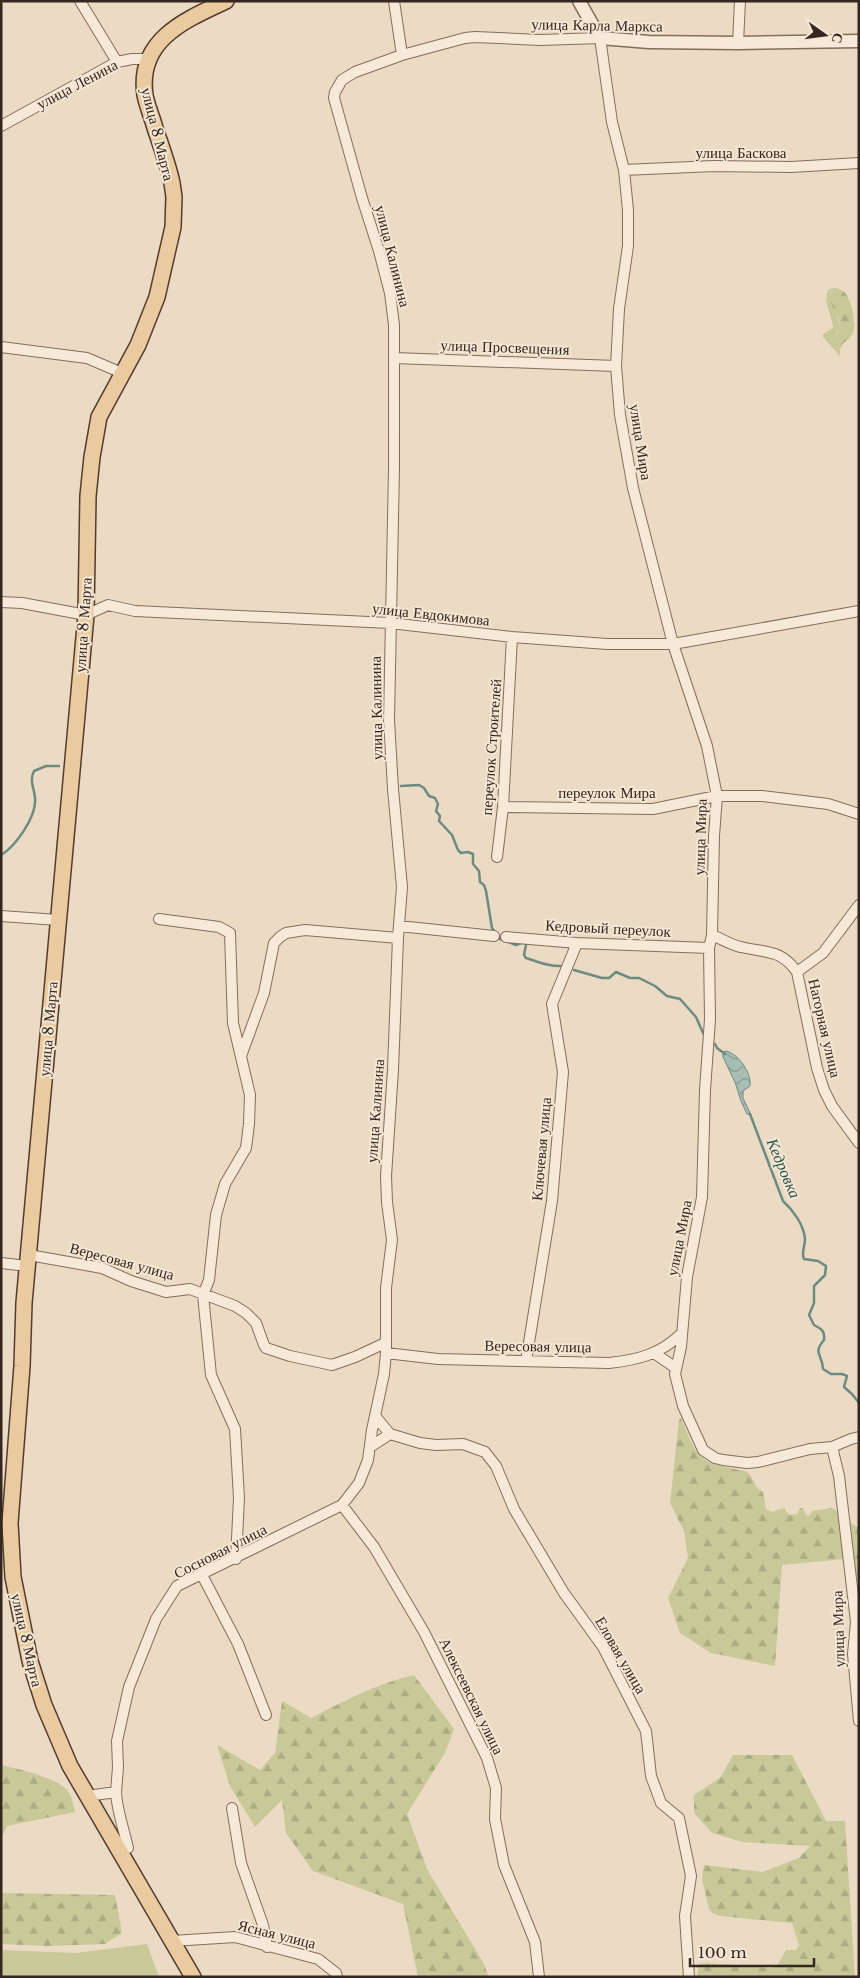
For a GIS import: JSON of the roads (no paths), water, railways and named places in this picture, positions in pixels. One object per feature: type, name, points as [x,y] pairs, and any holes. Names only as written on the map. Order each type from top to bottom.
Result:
[{"type":"main road","points":[[148,59],[156,44],[173,29],[219,3]]},
{"type":"main road","name":"улица 8 Марта","points":[[148,59],[145,78],[146,95],[170,171],[174,197],[173,228],[164,273],[152,312],[138,345],[99,417],[92,457],[88,496],[86,615],[28,1260],[10,1523],[13,1577],[30,1661],[44,1705],[70,1766],[193,1977]]},
{"type":"street","points":[[80,1],[117,62]]},
{"type":"street","points":[[394,1],[402,55]]},
{"type":"street","points":[[579,1],[600,38]]},
{"type":"street","points":[[738,43],[740,1]]},
{"type":"street","name":"улица Карла Маркса","points":[[342,80],[355,72],[402,55],[475,37],[540,40],[600,38],[649,42],[738,43],[859,41]]},
{"type":"street","name":"улица Мира","points":[[600,38],[612,122],[624,170],[628,210],[628,246],[619,309],[616,366],[620,415],[629,468],[673,644],[706,746],[717,796],[714,836],[712,935],[709,948],[710,1020],[704,1099],[702,1197],[684,1291],[682,1333],[675,1374],[683,1406],[692,1430],[703,1450],[715,1458],[747,1463],[758,1462],[810,1449],[832,1447],[859,1437]]},
{"type":"street","name":"улица Ленина","points":[[1,126],[117,62],[132,59],[148,59]]},
{"type":"street","name":"улица Калинина","points":[[342,80],[335,92],[335,104],[390,293],[394,326],[394,468],[389,720],[395,819],[402,881],[386,1176],[392,1240],[386,1288],[386,1348]]},
{"type":"street","name":"улица Баскова","points":[[624,170],[714,166],[790,168],[859,163]]},
{"type":"street","points":[[1,347],[87,358],[122,372]]},
{"type":"street","name":"улица Просвещения","points":[[394,358],[616,366]]},
{"type":"street","points":[[1,602],[22,603],[86,615]]},
{"type":"street","name":"улица Евдокимова","points":[[86,615],[108,605],[144,612],[390,623],[512,637],[608,644],[673,644],[859,611]]},
{"type":"street","name":"переулок Строителей","points":[[497,857],[503,806],[512,637]]},
{"type":"street","name":"переулок Мира","points":[[503,806],[653,810],[717,796],[762,796],[828,804],[859,814]]},
{"type":"street","name":"Нагорная улица","points":[[859,905],[823,953],[796,972],[817,1068],[824,1090],[832,1106],[859,1143]]},
{"type":"street","points":[[1,916],[58,920]]},
{"type":"street","points":[[159,919],[219,927],[230,933],[233,1023],[250,1102],[246,1148],[225,1184],[221,1197],[212,1238],[208,1280],[203,1295],[211,1375],[235,1430],[238,1498],[236,1559]]},
{"type":"street","points":[[399,926],[494,936]]},
{"type":"street","points":[[241,1056],[264,993],[274,943],[280,937],[286,933],[305,930],[398,938]]},
{"type":"street","points":[[712,935],[740,947],[777,954],[789,961],[796,972]]},
{"type":"street","name":"Кедровый переулок","points":[[506,937],[577,943],[709,948]]},
{"type":"street","name":"Ключевая улица","points":[[526,1361],[552,1201],[563,1072],[552,1004],[577,943]]},
{"type":"street","points":[[845,1123],[859,1130]]},
{"type":"street","name":"Вересовая улица","points":[[1,1263],[28,1260],[102,1268],[131,1281],[166,1292],[190,1290],[235,1306],[246,1313],[259,1329],[264,1345],[271,1350],[290,1356],[332,1364],[386,1348],[438,1359],[608,1363],[623,1361],[664,1349],[682,1333]]},
{"type":"street","name":"Сосновая улица","points":[[128,1848],[123,1824],[117,1808],[118,1767],[116,1741],[129,1687],[156,1619],[177,1586],[236,1559],[342,1505],[352,1495],[368,1460],[375,1416],[381,1396],[386,1348]]},
{"type":"street","points":[[654,1353],[676,1368]]},
{"type":"street","points":[[370,1447],[390,1434],[375,1416]]},
{"type":"street","name":"Еловая улица","points":[[390,1434],[420,1443],[436,1445],[463,1444],[485,1452],[496,1466],[514,1509],[564,1593],[603,1647],[646,1731],[651,1776],[661,1803],[679,1818],[691,1876],[685,1916],[689,1977]]},
{"type":"street","name":"улица Мира","points":[[832,1447],[837,1461],[856,1622],[853,1654],[859,1720]]},
{"type":"street","name":"Алексеевская улица","points":[[342,1505],[374,1547],[424,1632],[487,1758],[496,1788],[496,1820],[504,1865],[535,1942],[539,1977]]},
{"type":"street","points":[[202,1575],[238,1644],[266,1715]]},
{"type":"street","points":[[88,1796],[116,1792]]},
{"type":"street","points":[[232,1808],[242,1864],[263,1925],[267,1946]]},
{"type":"street","name":"Ясная улица","points":[[172,1941],[235,1937],[318,1959],[336,1973],[337,1977]]},
{"type":"water","points":[[726,1051],[736,1056],[747,1070],[750,1086],[743,1091],[743,1098],[751,1115],[747,1114],[723,1057],[723,1052]]},
{"type":"waterway","name":"Кедровка","points":[[1,855],[19,838],[33,813],[35,798],[32,778],[34,771],[46,766],[59,766]]},
{"type":"waterway","name":"Кедровка","points":[[401,786],[419,785],[424,788],[429,796],[435,798],[438,804],[436,811],[440,816],[439,821],[452,835],[458,850],[461,853],[468,852],[473,854],[473,864],[479,871],[480,882],[484,885],[486,891],[492,928],[500,939],[516,945],[524,942],[526,945],[524,955],[526,958],[549,965],[563,966]]},
{"type":"waterway","name":"Кедровка","points":[[574,970],[602,978],[609,978],[616,972],[630,978],[639,978],[655,986],[667,996],[680,999],[696,1017],[703,1033]]},
{"type":"waterway","name":"Кедровка","points":[[715,1044],[725,1054]]},
{"type":"waterway","name":"Кедровка","points":[[750,1114],[783,1201],[794,1213],[803,1228],[805,1239],[804,1259],[818,1261],[826,1266],[825,1275],[814,1286],[814,1303],[809,1315],[814,1325],[821,1329],[824,1334],[824,1340],[818,1352],[823,1369],[831,1374],[847,1376],[844,1387],[859,1403]]}]
